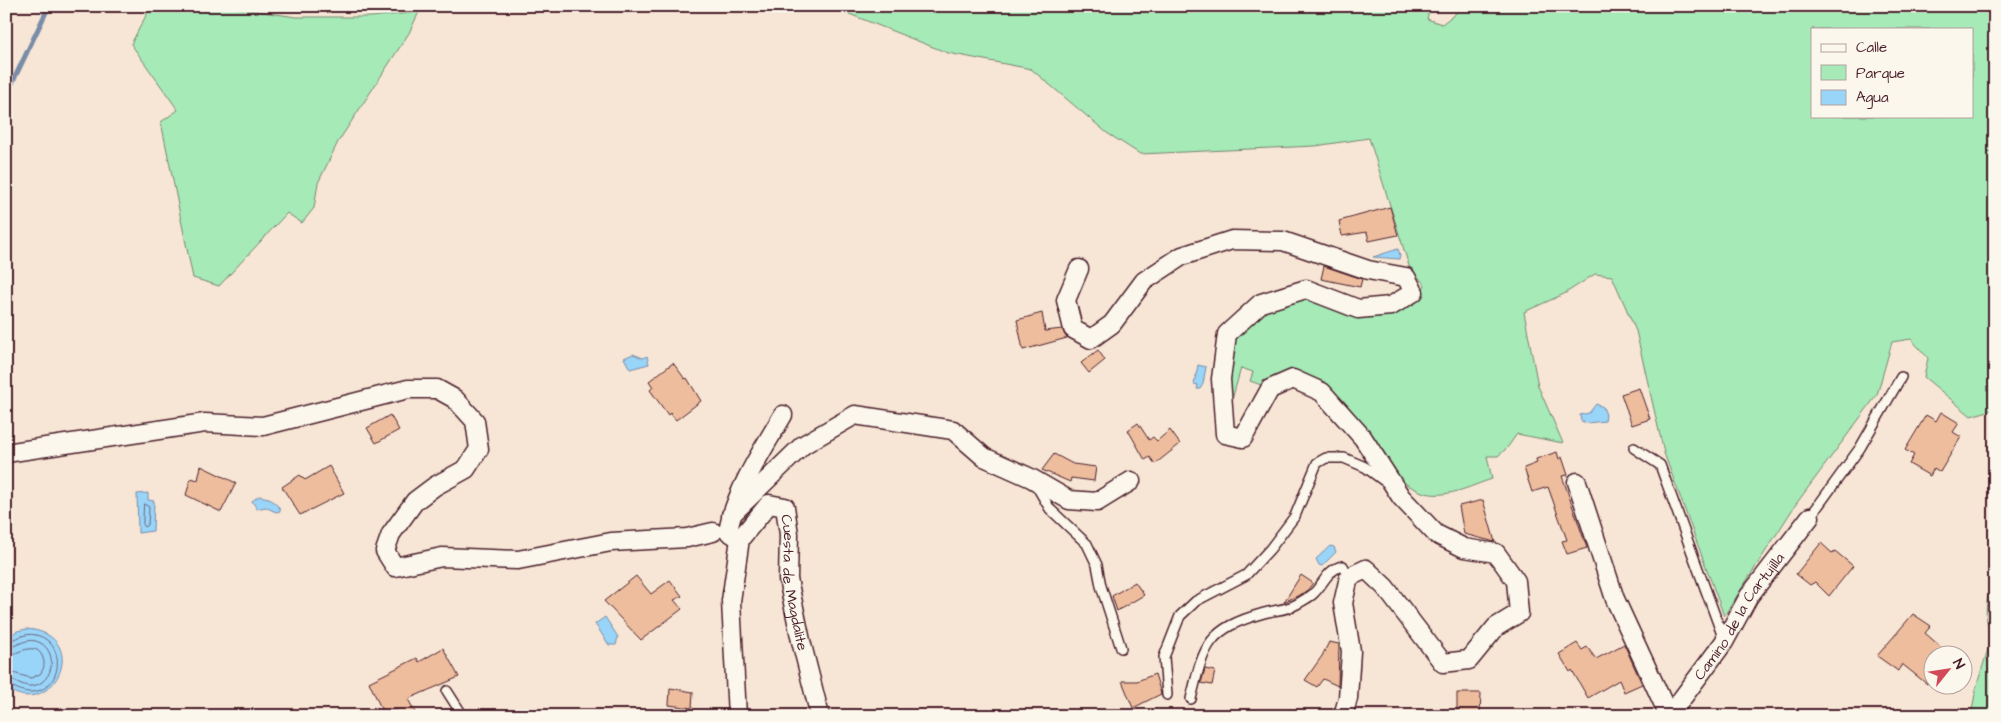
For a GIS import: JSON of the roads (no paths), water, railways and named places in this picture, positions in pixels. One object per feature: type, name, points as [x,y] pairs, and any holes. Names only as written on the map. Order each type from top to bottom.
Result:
[{"type":"street","points":[[1080,268],[1066,300],[1072,329],[1090,339],[1112,324],[1144,281],[1182,256],[1232,240],[1283,241],[1368,270],[1406,277],[1414,292],[1391,306],[1358,309],[1306,289],[1261,303],[1227,334],[1221,379],[1225,434],[1243,438],[1270,388],[1293,379],[1322,392],[1362,438],[1400,497],[1436,534],[1464,548],[1496,552],[1516,581],[1519,613],[1496,627],[1469,660],[1443,663],[1385,587],[1366,568],[1349,577],[1343,603],[1350,651],[1348,698],[1343,716]]},
{"type":"street","points":[[6,453],[205,423],[263,426],[408,389],[437,389],[455,398],[475,421],[479,449],[466,469],[435,486],[415,501],[391,534],[384,551],[395,567],[442,557],[518,560],[611,542],[686,538],[728,529],[803,446],[855,415],[953,430],[984,457],[1032,478],[1069,500],[1098,502],[1131,480]]},
{"type":"street","points":[[737,716],[728,529],[755,463],[783,415]]},
{"type":"street","points":[[1576,482],[1615,599],[1669,716]]},
{"type":"street","name":"Cuesta de Magdalite","points":[[728,529],[769,504],[785,508],[789,534],[788,578],[801,641],[820,716]]},
{"type":"street","name":"Camino de la Cartujilla","points":[[1669,716],[1724,642],[1750,596],[1810,516]]},
{"type":"lane","points":[[1810,516],[1860,448],[1901,377]]},
{"type":"lane","points":[[1634,448],[1660,465],[1724,642]]},
{"type":"lane","points":[[1167,695],[1164,657],[1180,616],[1196,601],[1246,575],[1270,550],[1295,516],[1317,463],[1326,458],[1344,458],[1364,467],[1383,479],[1400,497]]},
{"type":"lane","points":[[1032,478],[1050,509],[1087,544],[1097,565],[1101,586],[1122,648]]},
{"type":"lane","points":[[1190,698],[1204,651],[1209,642],[1219,634],[1231,626],[1262,614],[1291,608],[1314,593],[1330,572],[1338,567],[1343,566],[1349,577]]},
{"type":"lane","points":[[446,692],[463,716]]},
{"type":"water","points":[[1398,249],[1399,259],[1373,257]]},
{"type":"water","points":[[633,354],[643,358],[647,356],[649,364],[630,369],[624,358]]},
{"type":"water","points":[[1198,365],[1206,367],[1203,384],[1200,389],[1197,389],[1198,385],[1194,384]]},
{"type":"water","points":[[1596,404],[1603,407],[1606,415],[1605,421],[1587,423],[1581,421],[1580,415],[1589,413]]},
{"type":"water","points":[[148,493],[148,500],[154,501],[153,531],[138,533],[137,494]]},
{"type":"water","points":[[259,496],[269,498],[280,508],[280,511],[276,512],[265,507],[257,509],[252,501]]},
{"type":"water","points":[[1330,546],[1334,547],[1336,552],[1322,566],[1319,565],[1316,559]]},
{"type":"water","points":[[605,617],[618,637],[616,645],[609,645],[595,624]]},
{"type":"water","points":[[27,629],[47,635],[59,646],[62,659],[59,674],[51,686],[39,694],[23,695],[6,688],[6,638],[17,631]]},
{"type":"waterway","points":[[6,96],[49,6]]}]
